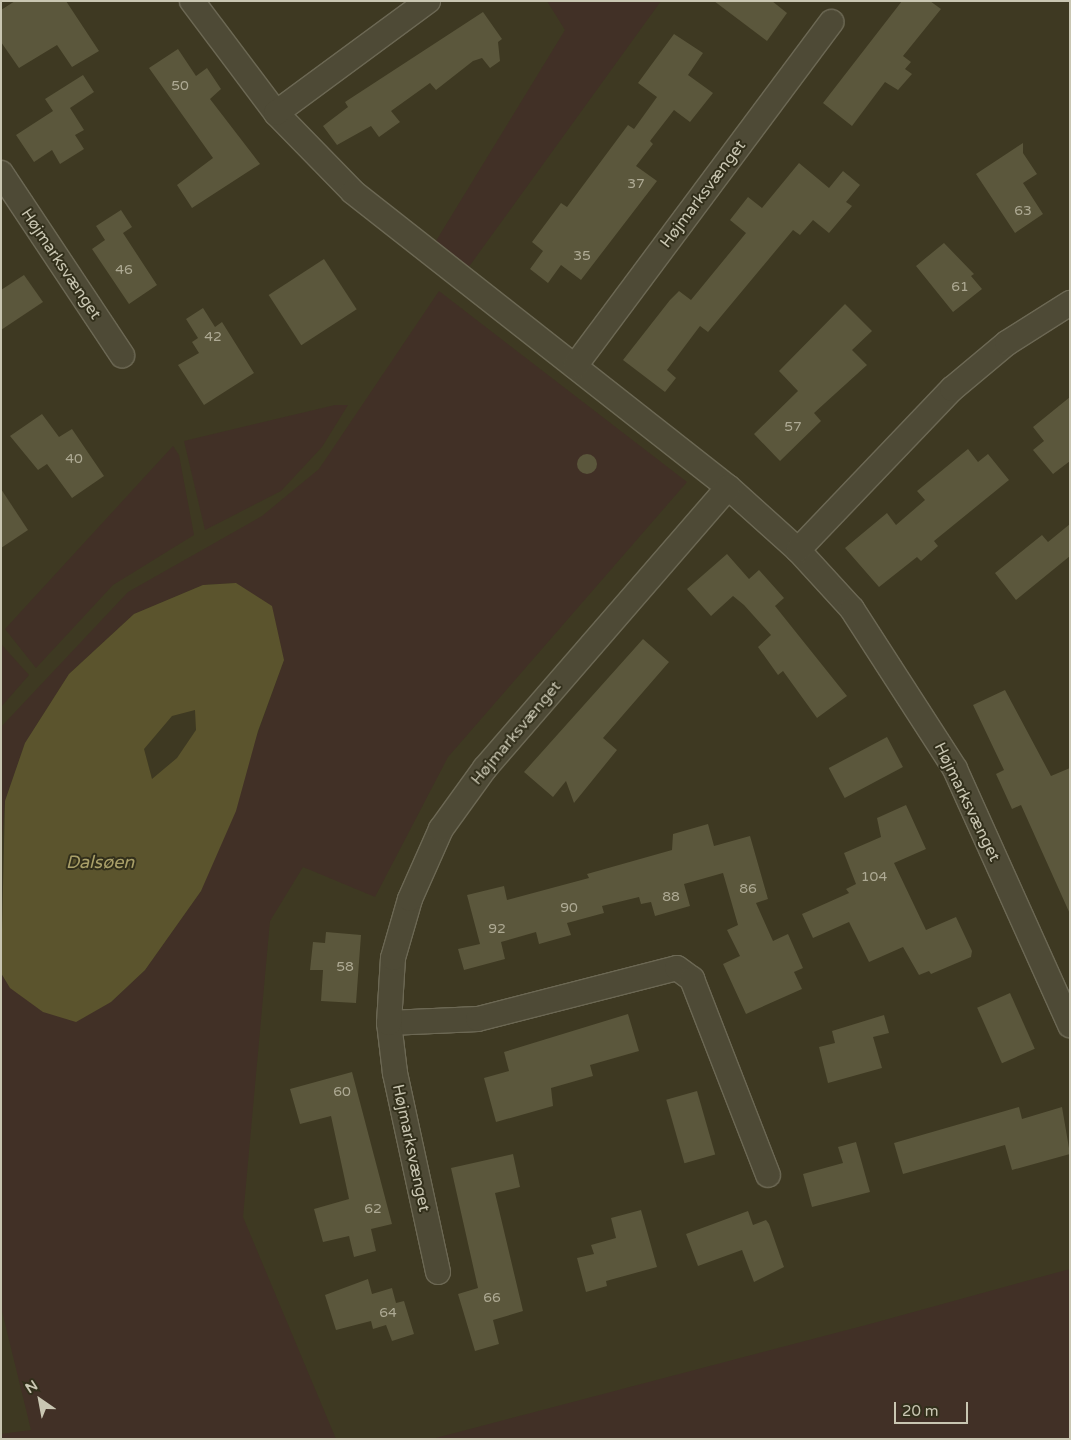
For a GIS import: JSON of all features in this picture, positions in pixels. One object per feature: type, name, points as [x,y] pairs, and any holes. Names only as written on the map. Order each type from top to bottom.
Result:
[{"type":"street","name":"Højmarksvænget","points":[[192,1],[276,113],[353,192],[728,487],[798,550],[852,609],[955,769],[1070,1026]]},
{"type":"street","points":[[276,113],[428,1]]},
{"type":"street","name":"Højmarksvænget","points":[[575,366],[831,22]]},
{"type":"street","name":"Højmarksvænget","points":[[1,173],[122,355]]},
{"type":"street","points":[[798,550],[952,389],[1007,343],[1070,303]]},
{"type":"street","name":"Højmarksvænget","points":[[438,1272],[395,1073],[389,1023],[393,958],[410,899],[441,829],[485,768],[728,487]]},
{"type":"street","points":[[389,1023],[478,1019],[677,968],[692,979],[768,1176]]},
{"type":"shaded area","points":[[547,1],[661,1],[468,268],[436,241],[565,30]]},
{"type":"shaded area","points":[[439,291],[687,482],[448,757],[375,897],[303,867],[270,921],[243,1217],[336,1439],[1,1439],[1,1434],[31,1430],[1,1307],[1,973],[10,988],[111,1002],[145,970],[201,891],[284,660],[236,583],[203,585],[134,614],[69,674],[25,743],[5,801],[1,849],[1,727],[128,592],[262,516],[319,469]]},
{"type":"shaded area","points":[[335,405],[348,405],[322,447],[281,491],[205,530],[184,441]]},
{"type":"shaded area","points":[[173,446],[179,455],[194,535],[113,585],[36,668],[5,629]]},
{"type":"shaded area","points":[[1,644],[29,675],[1,707]]},
{"type":"shaded area","points":[[1070,1269],[1070,1439],[432,1439],[870,1324]]},
{"type":"water","name":"Dalsøen","points":[[236,583],[272,606],[284,660],[258,731],[236,811],[201,891],[145,970],[111,1002],[76,1022],[43,1012],[10,988],[1,973],[5,801],[25,743],[69,674],[134,614],[203,585]],"holes":[[[195,710],[196,730],[177,758],[152,779],[144,749],[172,716]]]},
{"type":"building","points":[[15,1],[66,1],[99,51],[72,67],[57,45],[19,68],[1,42],[1,10]]},
{"type":"building","points":[[714,1],[772,1],[787,13],[767,41]]},
{"type":"building","points":[[902,1],[930,1],[941,9],[903,56],[911,62],[905,69],[912,74],[898,90],[885,82],[852,126],[823,103]]},
{"type":"building","points":[[483,12],[502,39],[498,42],[500,61],[490,68],[482,58],[473,61],[436,90],[430,83],[391,111],[400,122],[379,137],[371,126],[337,145],[323,126],[348,107],[345,102]]},
{"type":"building","points":[[674,34],[703,53],[688,75],[713,93],[690,122],[674,110],[650,141],[653,144],[636,166],[657,181],[581,280],[561,265],[548,283],[530,269],[543,251],[532,242],[561,203],[567,207],[628,125],[634,129],[657,97],[638,83]]},
{"type":"building","points":[[178,49],[196,76],[207,68],[221,89],[210,99],[260,164],[192,208],[177,185],[213,158],[149,68]]},
{"type":"building","points":[[83,75],[94,92],[70,108],[84,130],[75,135],[84,149],[60,164],[52,150],[34,162],[16,135],[53,111],[45,99]]},
{"type":"building","points":[[1023,143],[1023,153],[1037,174],[1023,183],[1043,214],[1015,233],[976,174]]},
{"type":"building","points":[[799,163],[829,188],[843,171],[860,185],[846,202],[852,206],[829,233],[813,220],[800,235],[793,230],[708,332],[700,326],[667,370],[676,378],[665,392],[623,360],[670,300],[679,291],[691,300],[746,233],[730,220],[748,197],[762,208]]},
{"type":"building","points":[[121,210],[132,227],[123,233],[157,285],[129,304],[92,249],[105,240],[96,226]]},
{"type":"building","points":[[944,243],[974,274],[971,276],[982,289],[953,312],[916,266]]},
{"type":"building","points":[[324,259],[357,309],[301,345],[269,295]]},
{"type":"building","points":[[24,275],[43,302],[1,330],[1,290]]},
{"type":"building","points":[[845,304],[872,331],[852,350],[867,365],[814,413],[821,421],[780,461],[754,434],[798,391],[779,371]]},
{"type":"building","points":[[203,308],[215,327],[222,322],[254,373],[204,405],[178,365],[199,353],[192,342],[198,338],[186,319]]},
{"type":"building","points":[[1070,397],[1070,461],[1053,474],[1033,450],[1044,441],[1033,427]]},
{"type":"building","points":[[42,414],[59,437],[72,429],[104,476],[72,498],[47,464],[38,470],[10,436]]},
{"type":"building","points":[[968,449],[978,462],[988,454],[1009,480],[934,541],[938,546],[921,561],[917,557],[879,587],[845,548],[887,513],[896,525],[925,500],[917,491]]},
{"type":"building","points":[[587,454],[594,457],[597,464],[594,471],[587,474],[580,471],[577,464],[580,457]]},
{"type":"building","points":[[1,489],[28,530],[1,548]]},
{"type":"building","points":[[1070,524],[1070,556],[1016,600],[995,573],[1042,535],[1048,542]]},
{"type":"building","points":[[727,554],[749,579],[759,570],[784,598],[775,606],[847,696],[817,718],[783,671],[778,675],[758,647],[771,635],[744,605],[733,596],[711,616],[687,589]]},
{"type":"building","points":[[643,639],[669,662],[603,738],[617,750],[574,803],[566,781],[553,797],[524,772]]},
{"type":"building","points":[[1005,690],[1051,776],[1070,768],[1070,914],[1021,805],[1012,809],[996,774],[1004,770],[973,705]]},
{"type":"building","points":[[887,737],[903,767],[845,798],[829,768]]},
{"type":"building","points":[[906,805],[926,849],[894,863],[926,930],[956,917],[972,951],[971,957],[931,974],[929,971],[919,975],[903,947],[869,962],[849,922],[813,938],[802,914],[849,893],[846,889],[856,884],[844,853],[881,837],[877,818]]},
{"type":"building","points":[[708,824],[714,846],[750,836],[768,899],[756,903],[773,941],[788,934],[803,968],[794,972],[802,989],[746,1014],[723,964],[740,956],[727,930],[738,925],[723,873],[684,884],[690,906],[655,916],[651,902],[641,904],[639,897],[602,906],[604,913],[567,923],[571,935],[539,944],[536,932],[501,942],[505,959],[464,970],[458,949],[480,944],[467,895],[504,886],[507,900],[589,878],[587,874],[672,850],[673,834]]},
{"type":"building","points":[[326,932],[361,935],[356,1003],[321,1001],[323,970],[310,970],[313,942],[325,943]]},
{"type":"building","points":[[1010,993],[1035,1049],[1002,1063],[977,1008]]},
{"type":"building","points":[[628,1014],[639,1051],[590,1065],[593,1076],[551,1088],[553,1106],[496,1122],[484,1078],[509,1071],[504,1052]]},
{"type":"building","points":[[884,1015],[889,1033],[873,1037],[882,1068],[828,1083],[819,1047],[835,1043],[832,1031]]},
{"type":"building","points":[[352,1072],[392,1224],[371,1229],[376,1251],[354,1257],[349,1236],[323,1242],[314,1209],[349,1199],[331,1116],[300,1124],[290,1089]]},
{"type":"building","points":[[697,1091],[715,1154],[684,1163],[666,1100]]},
{"type":"building","points":[[1019,1107],[1022,1119],[1062,1107],[1070,1154],[1012,1170],[1005,1145],[903,1174],[894,1143]]},
{"type":"building","points":[[856,1142],[870,1192],[812,1207],[803,1174],[843,1163],[838,1147]]},
{"type":"building","points":[[513,1154],[520,1187],[495,1193],[523,1311],[493,1320],[499,1344],[475,1351],[458,1294],[478,1288],[451,1168]]},
{"type":"building","points":[[641,1210],[657,1267],[606,1281],[607,1286],[586,1292],[577,1258],[594,1254],[591,1245],[616,1238],[611,1218]]},
{"type":"building","points":[[748,1211],[753,1225],[766,1220],[769,1224],[784,1267],[754,1282],[742,1250],[698,1266],[686,1234]]},
{"type":"building","points":[[368,1279],[372,1294],[392,1288],[396,1303],[404,1301],[414,1334],[392,1341],[386,1325],[373,1329],[371,1321],[336,1330],[325,1295]]}]
